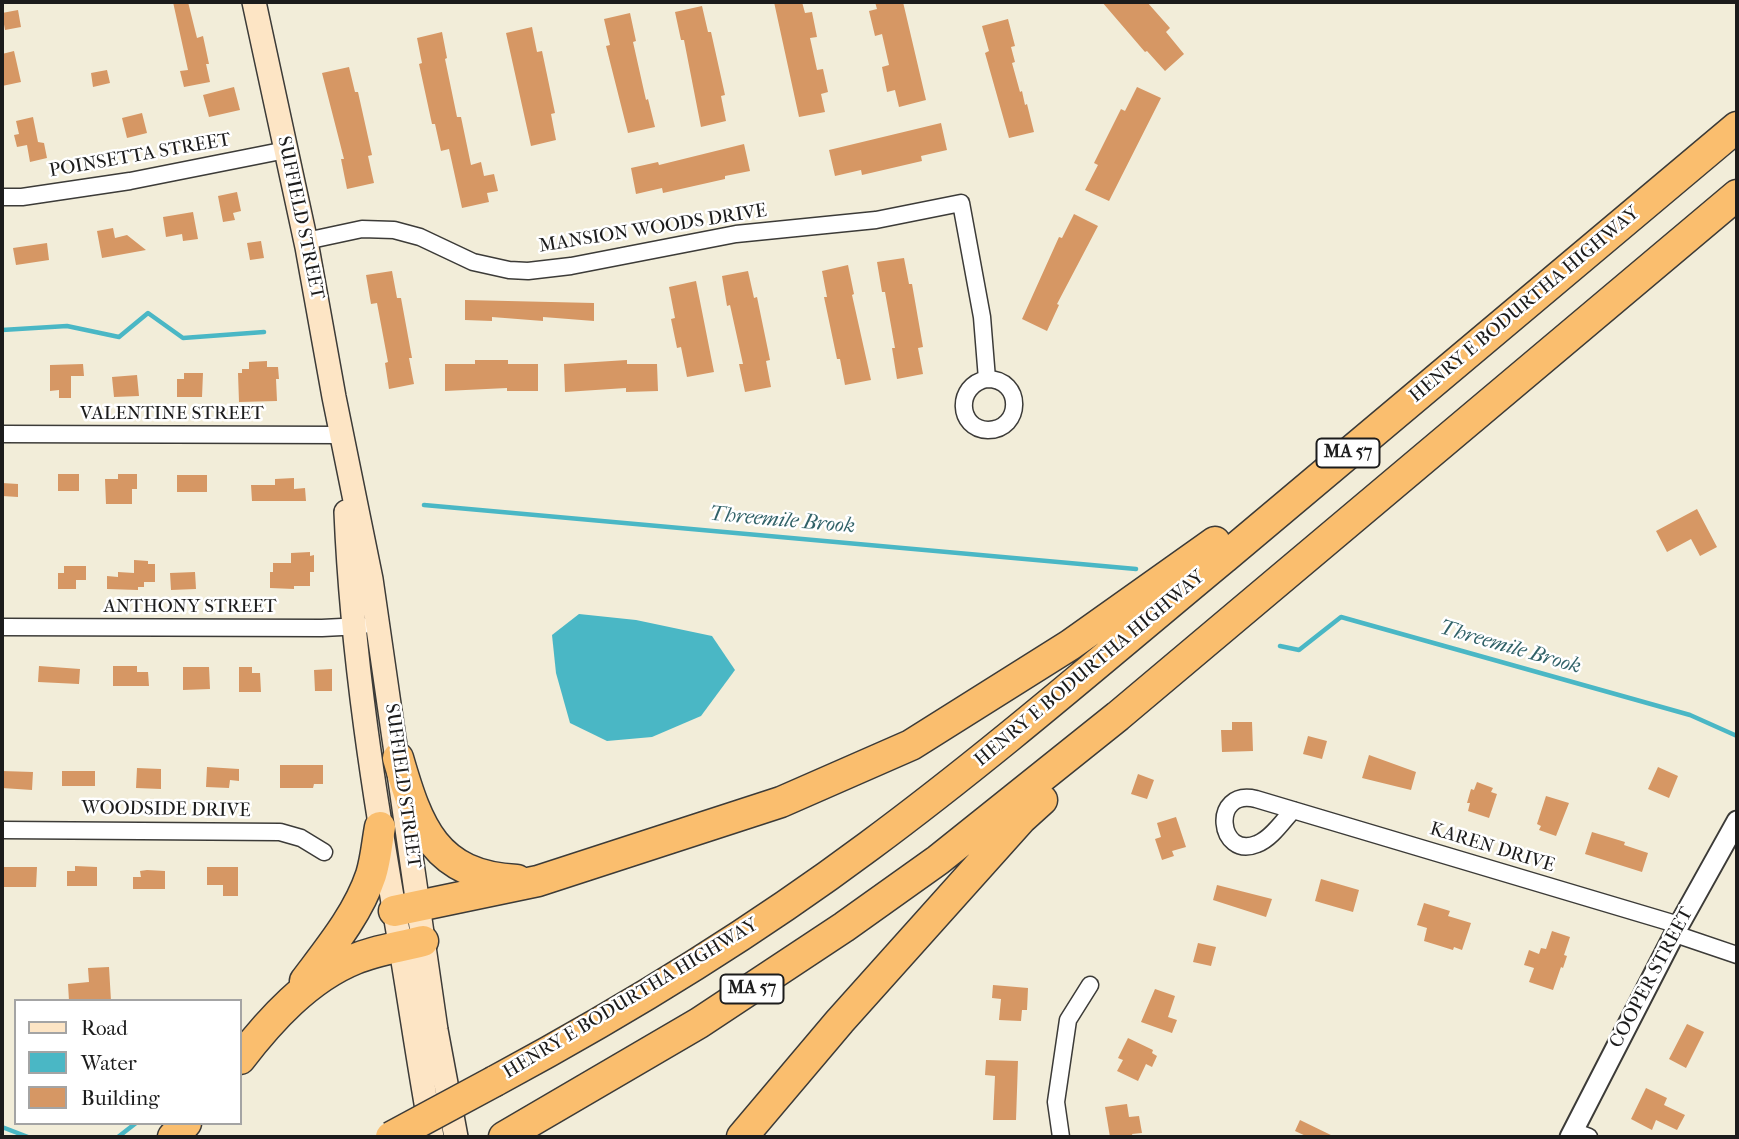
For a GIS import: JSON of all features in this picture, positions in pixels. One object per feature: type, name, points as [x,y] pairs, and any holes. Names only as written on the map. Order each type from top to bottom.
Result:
[{"type":"highway","name":"HENRY E BODURTHA HIGHWAY","points":[[391,1137],[575,1037],[676,976],[781,908],[866,848],[1004,742],[1737,127]]},
{"type":"highway","name":"MA 57","points":[[506,1136],[699,1023],[796,960],[891,894],[1029,789],[1737,195]]},
{"type":"highway","points":[[1515,382],[1737,220]]},
{"type":"highway","points":[[406,909],[538,881],[781,802],[911,745],[1070,645],[1401,410]]},
{"type":"highway","points":[[742,1137],[840,1021],[1021,819],[1272,586]]},
{"type":"highway","points":[[398,758],[416,816],[437,849],[464,866],[488,876],[538,881]]},
{"type":"highway","points":[[284,1010],[339,934],[363,893],[373,866],[380,827]]},
{"type":"highway","points":[[242,1057],[284,1010],[308,988],[341,965],[373,953],[412,944]]},
{"type":"main road","name":"SUFFIELD STREET","points":[[254,2],[306,241],[379,625],[398,758],[406,909],[456,1137]]},
{"type":"main road","name":"SUFFIELD STREET","points":[[343,435],[353,626],[380,827],[406,909]]},
{"type":"main road","name":"SUFFIELD STREET","points":[[412,944],[432,1137]]},
{"type":"street","name":"POINSETTA STREET","points":[[2,197],[22,197],[130,181],[285,150]]},
{"type":"street","name":"MANSION WOODS DRIVE","points":[[306,241],[362,229],[394,230],[420,237],[473,262],[528,271],[570,266],[736,234],[876,220],[961,203],[982,317],[987,379]]},
{"type":"street","name":"VALENTINE STREET","points":[[2,434],[343,435]]},
{"type":"street","name":"ANTHONY STREET","points":[[2,627],[379,625]]},
{"type":"street","name":"KAREN DRIVE","points":[[1293,810],[1677,930],[1737,955]]},
{"type":"street","name":"COOPER STREET","points":[[1577,1135],[1677,930],[1737,821]]},
{"type":"street","name":"WOODSIDE DRIVE","points":[[2,830],[280,832],[301,838],[324,852]]},
{"type":"street","points":[[1061,1137],[1056,1102],[1068,1020],[1090,985]]},
{"type":"water","points":[[579,614],[636,620],[712,636],[735,670],[701,716],[652,737],[607,741],[570,723],[556,673],[552,635]]},
{"type":"building","points":[[173,2],[188,2],[197,38],[203,36],[210,82],[184,87],[180,71],[188,70]]},
{"type":"building","points":[[774,2],[802,2],[805,13],[812,12],[817,37],[810,38],[817,70],[823,69],[828,92],[821,94],[825,112],[799,117]]},
{"type":"building","points":[[875,2],[903,2],[926,100],[899,107],[895,90],[887,92],[882,67],[889,65],[882,34],[875,36],[869,11],[877,9]]},
{"type":"building","points":[[1102,2],[1147,2],[1170,28],[1166,32],[1184,54],[1165,71]]},
{"type":"building","points":[[702,6],[708,32],[711,32],[725,95],[721,96],[726,121],[701,127],[684,40],[681,40],[675,12]]},
{"type":"building","points":[[18,10],[21,27],[5,30],[2,13]]},
{"type":"building","points":[[630,13],[636,41],[633,42],[655,127],[628,133],[606,46],[610,45],[604,19]]},
{"type":"building","points":[[1008,19],[1015,46],[1011,47],[1015,62],[1012,63],[1034,132],[1009,138],[985,53],[989,51],[982,26]]},
{"type":"building","points":[[532,27],[537,52],[542,51],[555,113],[551,114],[556,140],[531,146],[506,33]]},
{"type":"building","points":[[442,32],[457,117],[461,117],[471,165],[481,162],[484,176],[494,174],[498,191],[487,193],[489,202],[462,208],[449,149],[441,151],[435,124],[432,124],[419,64],[422,63],[417,38]]},
{"type":"building","points":[[14,51],[21,82],[2,86],[2,54]]},
{"type":"building","points":[[349,67],[355,92],[358,92],[372,155],[368,156],[374,183],[347,189],[341,159],[344,159],[322,73]]},
{"type":"building","points":[[107,70],[110,83],[93,87],[91,73]]},
{"type":"building","points":[[234,87],[240,110],[209,117],[203,95]]},
{"type":"building","points":[[1137,87],[1161,98],[1109,201],[1085,190],[1098,165],[1094,163],[1121,109],[1125,111]]},
{"type":"building","points":[[142,113],[147,133],[127,138],[122,118]]},
{"type":"building","points":[[33,117],[38,142],[44,143],[47,158],[30,162],[27,145],[17,147],[14,135],[19,134],[16,121]]},
{"type":"building","points":[[941,123],[947,150],[921,156],[922,161],[862,175],[861,170],[835,176],[829,150]]},
{"type":"building","points":[[744,144],[750,171],[663,193],[662,188],[636,194],[631,168],[658,162],[659,165]]},
{"type":"building","points":[[237,192],[241,211],[233,213],[235,220],[223,222],[218,196]]},
{"type":"building","points":[[193,212],[198,239],[183,241],[182,234],[166,237],[163,217]]},
{"type":"building","points":[[1074,214],[1098,226],[1057,304],[1059,305],[1047,331],[1022,319],[1059,237],[1062,238]]},
{"type":"building","points":[[113,228],[115,238],[127,235],[146,250],[102,258],[97,231]]},
{"type":"building","points":[[261,241],[264,258],[250,260],[247,243]]},
{"type":"building","points":[[47,243],[49,260],[16,265],[13,248]]},
{"type":"building","points":[[904,258],[909,284],[912,284],[923,347],[918,348],[923,374],[897,379],[892,348],[895,348],[877,262]]},
{"type":"building","points":[[848,265],[871,380],[845,385],[824,297],[827,297],[822,271]]},
{"type":"building","points":[[392,271],[397,298],[401,298],[414,384],[389,389],[385,363],[388,362],[377,303],[371,304],[366,275]]},
{"type":"building","points":[[748,271],[754,298],[757,297],[770,360],[766,361],[771,387],[745,392],[739,364],[743,364],[730,305],[727,306],[722,276]]},
{"type":"building","points":[[696,281],[714,372],[687,377],[681,347],[677,348],[671,319],[675,318],[669,287]]},
{"type":"building","points":[[465,300],[594,303],[594,321],[543,317],[543,321],[492,317],[492,321],[465,320]]},
{"type":"building","points":[[475,360],[538,364],[538,391],[507,391],[507,388],[445,391],[445,364],[475,364]]},
{"type":"building","points":[[627,360],[627,364],[657,364],[658,391],[626,392],[626,388],[565,392],[564,364]]},
{"type":"building","points":[[267,361],[267,367],[278,367],[277,401],[239,402],[238,373],[242,373],[242,369],[249,369],[249,362]]},
{"type":"building","points":[[83,364],[84,376],[71,376],[71,398],[59,398],[59,390],[50,391],[50,365]]},
{"type":"building","points":[[184,373],[203,373],[202,397],[177,397],[177,379],[184,379]]},
{"type":"building","points":[[137,375],[139,396],[114,397],[112,377]]},
{"type":"building","points":[[58,474],[79,474],[79,491],[58,491]]},
{"type":"building","points":[[118,474],[137,474],[137,489],[132,489],[132,504],[106,504],[105,479],[118,479]]},
{"type":"building","points":[[177,475],[207,475],[207,492],[177,492]]},
{"type":"building","points":[[294,478],[294,489],[305,488],[306,501],[252,501],[251,485],[275,485],[275,479]]},
{"type":"building","points":[[2,483],[18,484],[18,497],[2,496]]},
{"type":"building","points":[[1697,509],[1717,547],[1700,556],[1691,539],[1667,552],[1656,531]]},
{"type":"building","points":[[310,552],[310,556],[314,555],[314,572],[310,572],[310,586],[294,586],[294,589],[270,588],[273,563],[291,563],[291,553]]},
{"type":"building","points":[[134,560],[155,564],[155,582],[144,582],[144,587],[138,587],[138,590],[107,589],[107,576],[118,577],[118,572],[134,573]]},
{"type":"building","points":[[64,566],[86,566],[86,580],[76,580],[76,589],[58,589],[58,573],[64,573]]},
{"type":"building","points":[[195,572],[196,589],[171,590],[170,573]]},
{"type":"building","points":[[39,666],[80,669],[79,684],[38,682]]},
{"type":"building","points":[[113,666],[137,666],[137,672],[148,672],[149,686],[113,686]]},
{"type":"building","points":[[183,667],[209,667],[210,689],[183,690]]},
{"type":"building","points":[[239,667],[252,667],[252,673],[260,673],[261,692],[239,692]]},
{"type":"building","points":[[332,669],[332,691],[315,691],[314,670]]},
{"type":"building","points":[[1232,722],[1252,722],[1253,751],[1222,752],[1221,730],[1232,730]]},
{"type":"building","points":[[1308,736],[1327,741],[1322,759],[1303,754]]},
{"type":"building","points":[[1369,755],[1416,772],[1411,790],[1362,778]]},
{"type":"building","points":[[280,765],[323,765],[323,784],[314,784],[313,788],[280,788]]},
{"type":"building","points":[[207,767],[239,769],[239,781],[230,780],[229,788],[206,787]]},
{"type":"building","points":[[1658,767],[1678,776],[1669,798],[1648,789]]},
{"type":"building","points":[[137,768],[161,769],[161,789],[136,788]]},
{"type":"building","points":[[2,771],[33,772],[32,790],[2,788]]},
{"type":"building","points":[[62,771],[95,771],[95,786],[62,786]]},
{"type":"building","points":[[1138,774],[1154,780],[1147,799],[1131,794]]},
{"type":"building","points":[[1477,782],[1493,788],[1491,792],[1497,794],[1489,818],[1468,811],[1471,789],[1474,790]]},
{"type":"building","points":[[1546,796],[1569,803],[1556,836],[1539,830],[1541,826],[1537,824]]},
{"type":"building","points":[[1176,817],[1186,847],[1172,851],[1174,856],[1162,860],[1155,839],[1161,837],[1157,823]]},
{"type":"building","points":[[1592,832],[1625,842],[1624,845],[1648,853],[1642,872],[1585,854]]},
{"type":"building","points":[[75,866],[97,867],[97,886],[67,886],[67,871],[75,871]]},
{"type":"building","points":[[4,867],[37,867],[36,887],[4,887]]},
{"type":"building","points":[[207,867],[238,867],[238,896],[223,896],[223,885],[207,885]]},
{"type":"building","points":[[140,871],[165,871],[165,889],[133,889],[133,877],[141,877]]},
{"type":"building","points":[[1321,879],[1359,890],[1353,912],[1315,901]]},
{"type":"building","points":[[1217,885],[1272,899],[1266,917],[1213,900]]},
{"type":"building","points":[[1424,903],[1450,911],[1448,916],[1471,923],[1462,950],[1424,941],[1427,928],[1417,925]]},
{"type":"building","points":[[1552,931],[1570,937],[1564,955],[1567,956],[1553,990],[1529,982],[1534,968],[1524,965],[1529,950],[1539,954],[1541,948],[1546,949]]},
{"type":"building","points":[[1198,943],[1216,947],[1211,966],[1193,962]]},
{"type":"building","points":[[109,967],[111,999],[69,999],[68,984],[89,982],[88,968]]},
{"type":"building","points":[[993,985],[1028,988],[1027,1010],[1022,1010],[1021,1021],[999,1020],[1001,999],[992,998]]},
{"type":"building","points":[[1155,989],[1175,996],[1168,1017],[1177,1020],[1172,1033],[1141,1022]]},
{"type":"building","points":[[1687,1024],[1704,1032],[1686,1068],[1669,1059]]},
{"type":"building","points":[[1128,1038],[1153,1050],[1152,1053],[1157,1056],[1152,1067],[1146,1064],[1138,1081],[1117,1071],[1123,1060],[1118,1058]]},
{"type":"building","points":[[986,1060],[1018,1061],[1016,1120],[993,1120],[995,1076],[985,1075]]},
{"type":"building","points":[[1646,1088],[1667,1098],[1664,1105],[1685,1115],[1677,1130],[1656,1120],[1652,1130],[1631,1119]]},
{"type":"building","points":[[1127,1104],[1129,1117],[1139,1116],[1142,1133],[1132,1134],[1133,1137],[1110,1137],[1105,1107]]},
{"type":"building","points":[[1300,1120],[1335,1137],[1308,1137],[1295,1131]]},
{"type":"waterway","name":"Threemile Brook","points":[[2,330],[67,326],[119,337],[148,313],[183,338],[264,332]]},
{"type":"waterway","name":"Threemile Brook","points":[[424,505],[1136,569]]},
{"type":"waterway","name":"Threemile Brook","points":[[1280,646],[1299,650],[1341,617],[1690,715],[1737,736]]},
{"type":"waterway","points":[[118,1137],[133,1125]]},
{"type":"waterway","points":[[2,1127],[28,1137]]}]
